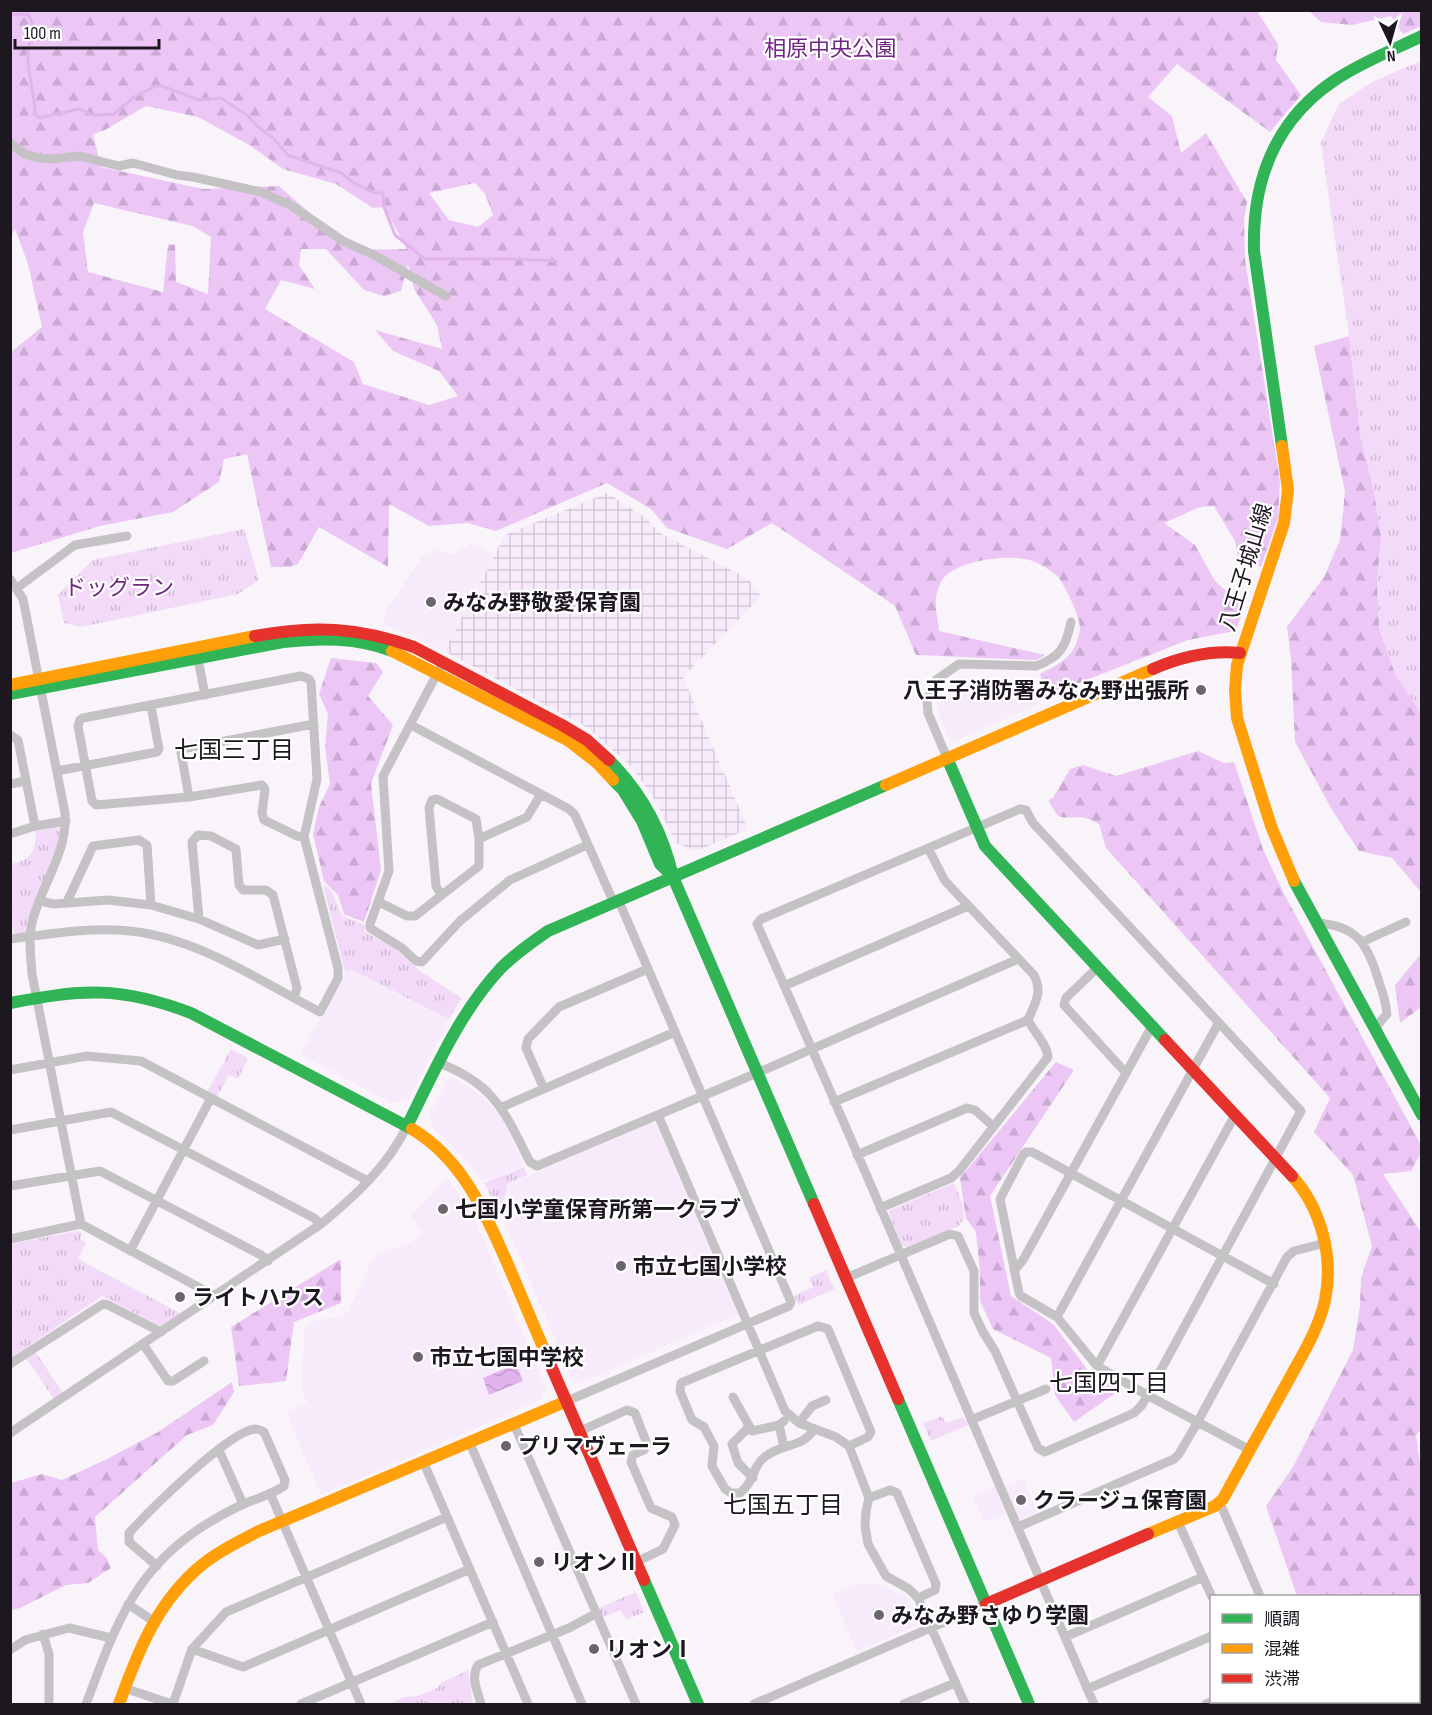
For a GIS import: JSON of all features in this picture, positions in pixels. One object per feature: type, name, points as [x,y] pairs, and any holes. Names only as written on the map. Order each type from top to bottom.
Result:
[{"type":"street","name":"八王子城山線","points":[[1422,36],[1357,68],[1326,86],[1310,100],[1280,137],[1260,183],[1254,220],[1254,251],[1288,490],[1286,516],[1240,653],[1235,690],[1237,718],[1280,851],[1299,893],[1422,1115]]},
{"type":"street","points":[[10,143],[25,154],[39,158],[79,156],[119,165],[133,163],[177,175],[261,192],[292,206],[343,241],[374,255],[446,296]]},
{"type":"street","points":[[17,588],[75,545],[127,536]]},
{"type":"street","points":[[10,579],[23,599],[66,821],[65,840],[40,901],[30,937],[32,974],[81,1224]]},
{"type":"street","points":[[758,1704],[1220,1503],[1310,1341],[1321,1314],[1328,1286],[1325,1244],[1317,1215],[1310,1203],[1276,1159],[990,852],[928,714],[927,700],[936,680],[959,664],[1036,666],[1047,662],[1055,657],[1068,638],[1071,622]]},
{"type":"street","points":[[10,694],[40,684],[282,631],[308,628],[345,629],[375,634],[414,647],[440,668]]},
{"type":"street","points":[[10,685],[40,684],[198,659],[283,642],[322,638],[345,639],[390,650],[440,668],[570,741],[623,790],[642,822],[660,864],[673,877],[1029,1704]]},
{"type":"street","points":[[10,1433],[321,1224],[393,1153],[473,1002],[505,964],[528,944],[548,931],[615,900],[1188,656],[1210,651],[1240,653]]},
{"type":"street","points":[[198,659],[205,695]]},
{"type":"street","points":[[440,668],[383,776],[389,867],[370,928],[420,962],[460,921],[510,880],[587,845]]},
{"type":"street","points":[[10,939],[89,930],[132,931],[158,936],[189,945],[215,957],[320,1012],[338,973],[304,837],[317,779],[311,682],[306,677],[301,676],[80,720],[78,726],[92,801],[98,806],[189,797],[262,785],[266,789],[262,813],[264,820],[297,836],[304,837]]},
{"type":"street","points":[[57,771],[157,752],[159,749],[151,706]]},
{"type":"street","points":[[189,797],[182,749],[314,724]]},
{"type":"street","points":[[119,1704],[139,1647],[153,1621],[177,1589],[209,1559],[237,1541],[789,1306],[791,1302],[648,969],[587,845],[575,815],[569,809],[411,725]]},
{"type":"street","points":[[10,735],[18,740],[35,826]]},
{"type":"street","points":[[10,784],[26,781]]},
{"type":"street","points":[[479,839],[527,817],[541,794]]},
{"type":"street","points":[[379,902],[412,917],[441,895],[479,866],[479,839],[477,823],[473,816],[441,800],[432,800],[429,808],[436,886],[441,895]]},
{"type":"street","points":[[846,1278],[900,1256],[950,1234],[958,1236],[974,1272],[974,1313],[995,1351],[1038,1448],[1045,1452],[1134,1413],[1142,1405],[1301,1111],[1033,823],[1026,810],[1020,809],[977,827],[758,921],[757,924],[900,1256],[1018,1527],[1087,1689],[1094,1704]]},
{"type":"street","points":[[10,834],[35,826],[66,821]]},
{"type":"street","points":[[199,919],[192,842],[198,836],[204,835],[236,849],[239,885],[243,890],[271,892],[297,988],[294,998]]},
{"type":"street","points":[[67,902],[93,846],[139,840],[147,845],[151,905]]},
{"type":"street","points":[[834,1102],[1028,1020],[1039,994],[1039,984],[1034,975],[945,881],[928,848]]},
{"type":"street","points":[[40,901],[49,903],[108,900],[151,905],[199,919],[258,945],[285,939]]},
{"type":"street","points":[[784,986],[968,906]]},
{"type":"street","points":[[1362,942],[1406,922]]},
{"type":"street","points":[[1316,923],[1334,924],[1349,931],[1362,942],[1377,973],[1386,1006],[1386,1014],[1374,1029]]},
{"type":"street","points":[[439,1063],[475,1082],[502,1107],[530,1162],[537,1166],[1018,959]]},
{"type":"street","points":[[1098,967],[1066,998],[1064,1005],[1126,1073]]},
{"type":"street","points":[[544,1089],[526,1048],[528,1039],[559,1007],[648,969]]},
{"type":"street","points":[[10,1003],[83,991],[127,993],[165,1002],[219,1027],[407,1126],[432,1143],[448,1158],[479,1200],[698,1704]]},
{"type":"street","points":[[880,1208],[951,1178],[959,1171],[1048,1057],[1047,1050],[1028,1020]]},
{"type":"street","points":[[1057,1317],[1218,1024]]},
{"type":"street","points":[[1014,1270],[1023,1260],[1152,1026]]},
{"type":"street","points":[[502,1107],[675,1032]]},
{"type":"street","points":[[10,1070],[94,1056],[141,1061],[368,1180]]},
{"type":"street","points":[[130,1251],[211,1098]]},
{"type":"street","points":[[857,1155],[967,1108],[975,1110],[993,1126]]},
{"type":"street","points":[[10,1130],[111,1112],[183,1148],[314,1218],[321,1224]]},
{"type":"street","points":[[658,1115],[785,1411],[799,1423],[836,1437],[849,1446],[869,1498],[865,1526],[868,1544],[886,1576],[909,1589],[918,1598],[965,1704]]},
{"type":"street","points":[[1097,1366],[1235,1115]]},
{"type":"street","points":[[1250,1450],[1197,1423],[1097,1366],[1057,1317],[1021,1296],[1000,1200],[1023,1155],[1026,1152],[1032,1152],[1274,1284]]},
{"type":"street","points":[[10,1186],[71,1174],[100,1171],[261,1255],[268,1261]]},
{"type":"street","points":[[10,1239],[81,1224],[215,1296]]},
{"type":"street","points":[[1018,1527],[1174,1459],[1197,1423],[1287,1257],[1294,1251],[1325,1244]]},
{"type":"street","points":[[10,1364],[103,1304],[161,1332]]},
{"type":"street","points":[[814,1429],[808,1439],[768,1454],[756,1465],[748,1487],[740,1493],[731,1493],[725,1489],[712,1466],[714,1446],[704,1427],[692,1420],[680,1391],[681,1383],[821,1326],[828,1329],[871,1432],[868,1437],[849,1446]]},
{"type":"street","points":[[143,1344],[168,1381],[173,1381],[204,1360]]},
{"type":"street","points":[[971,1420],[1046,1389]]},
{"type":"street","points":[[733,1397],[752,1431],[779,1425],[790,1415]]},
{"type":"street","points":[[799,1423],[812,1406],[825,1400]]},
{"type":"street","points":[[580,1431],[627,1410],[635,1413],[647,1444],[644,1450],[633,1455],[631,1462],[651,1508],[672,1517],[675,1525],[663,1549],[636,1562]]},
{"type":"street","points":[[513,1422],[636,1704]]},
{"type":"street","points":[[779,1425],[784,1447]]},
{"type":"street","points":[[749,1427],[732,1444],[738,1463],[753,1478]]},
{"type":"street","points":[[86,1704],[111,1638],[140,1583],[203,1526],[243,1504],[284,1486],[285,1480],[264,1432],[253,1429],[237,1436],[153,1507],[129,1533],[129,1542],[157,1566]]},
{"type":"street","points":[[469,1441],[582,1704]]},
{"type":"street","points":[[219,1450],[243,1504]]},
{"type":"street","points":[[423,1461],[528,1704]]},
{"type":"street","points":[[869,1498],[890,1490],[897,1493],[936,1584],[935,1590],[918,1598]]},
{"type":"street","points":[[270,1493],[361,1704]]},
{"type":"street","points":[[1220,1503],[1260,1595]]},
{"type":"street","points":[[124,1688],[172,1704],[192,1649],[226,1612],[447,1517]]},
{"type":"street","points":[[1178,1522],[1211,1595]]},
{"type":"street","points":[[192,1649],[243,1667],[470,1569]]},
{"type":"street","points":[[1065,1637],[1203,1577]]},
{"type":"street","points":[[128,1604],[153,1621]]},
{"type":"street","points":[[481,1704],[475,1681],[476,1668],[484,1662],[553,1635],[597,1613]]},
{"type":"street","points":[[301,1704],[493,1622]]},
{"type":"street","points":[[10,1650],[25,1640],[69,1628],[111,1638]]},
{"type":"street","points":[[43,1634],[49,1654],[49,1704]]},
{"type":"street","points":[[1087,1689],[1210,1637]]},
{"type":"street","points":[[904,1704],[955,1683]]},
{"type":"shaded area","points":[[607,493],[646,518],[658,532],[748,579],[761,596],[683,677],[748,829],[697,851],[676,843],[653,797],[631,766],[586,727],[444,651],[505,535]]},
{"type":"shaded area","name":"みなみ野敬愛保育園","points":[[472,543],[494,554],[443,651],[382,624],[386,611],[421,558],[438,550],[451,555]]},
{"type":"shaded area","points":[[957,677],[1035,687],[1038,704],[951,743],[936,701],[943,689]]},
{"type":"shaded area","points":[[352,971],[449,1019],[409,1098],[392,1103],[301,1055],[345,973]]},
{"type":"shaded area","points":[[454,1078],[477,1093],[496,1110],[507,1127],[524,1166],[483,1182],[452,1145],[434,1130],[430,1114],[447,1079]]},
{"type":"shaded area","name":"市立七国小学校","points":[[651,1123],[657,1125],[738,1314],[575,1385],[500,1211],[508,1191],[507,1185]]},
{"type":"shaded area","name":"市立七国中学校","points":[[447,1178],[477,1224],[546,1387],[540,1400],[321,1495],[286,1412],[307,1403],[301,1388],[305,1327],[317,1320],[340,1317],[347,1313],[370,1264],[378,1254],[405,1245],[450,1217],[423,1233],[411,1215]]},
{"type":"shaded area","name":"クラージュ保育園","points":[[1023,1479],[1037,1513],[1023,1519],[1017,1517],[1005,1487]]},
{"type":"shaded area","points":[[995,1486],[1006,1513],[984,1522],[973,1496]]},
{"type":"shaded area","name":"みなみ野さゆり学園","points":[[854,1584],[878,1584],[905,1596],[921,1624],[857,1651],[832,1593]]},
{"type":"green space","name":"相原中央公園","points":[[11,11],[1257,11],[1278,44],[1276,60],[1301,95],[1270,132],[1177,64],[1148,97],[1172,116],[1181,153],[1206,133],[1247,202],[1244,220],[1245,259],[1280,482],[1278,518],[1261,567],[1238,556],[1235,541],[1214,506],[1200,507],[1164,523],[1195,545],[1215,581],[1242,605],[1242,615],[1235,631],[1188,640],[1046,696],[1040,674],[1069,655],[1075,646],[1080,628],[1075,609],[1061,581],[1038,563],[1025,559],[999,558],[970,563],[957,568],[947,574],[941,582],[936,606],[939,631],[1045,655],[1037,660],[916,655],[895,606],[772,523],[727,549],[667,528],[651,509],[607,483],[496,531],[468,523],[429,526],[389,504],[388,567],[319,527],[298,564],[290,567],[271,567],[247,454],[224,459],[219,482],[173,512],[100,526],[11,553],[11,352],[42,327],[28,264],[15,229],[11,236]],"holes":[[[146,106],[198,117],[251,146],[283,169],[336,184],[373,208],[384,207],[407,249],[352,250],[279,186],[203,189],[101,167],[93,134],[105,130]],[[475,183],[485,194],[493,215],[478,227],[449,220],[429,193]],[[94,203],[192,226],[211,237],[208,294],[176,282],[175,245],[168,244],[163,292],[88,272],[83,232]],[[301,249],[326,249],[364,290],[384,296],[401,291],[408,264],[414,289],[437,325],[442,349],[375,330],[393,351],[439,371],[458,396],[429,405],[363,384],[354,362],[265,309],[281,280],[315,289],[299,265]]]},
{"type":"green space","points":[[1309,11],[1421,11],[1421,26],[1403,34],[1391,16],[1352,25],[1321,22]]},
{"type":"green space","points":[[1421,61],[1421,713],[1395,674],[1379,628],[1377,582],[1381,536],[1373,487],[1360,436],[1349,336],[1321,142],[1339,104],[1372,82]]},
{"type":"green space","points":[[1349,336],[1360,436],[1373,487],[1381,536],[1377,582],[1379,628],[1395,674],[1421,713],[1421,921],[1420,891],[1392,858],[1359,851],[1331,808],[1295,742],[1287,627],[1324,577],[1340,540],[1345,492],[1314,346]]},
{"type":"green space","name":"ドッグラン","points":[[244,529],[259,580],[238,594],[81,627],[64,623],[58,595],[92,560]]},
{"type":"green space","points":[[331,658],[376,663],[383,672],[368,696],[393,725],[371,784],[381,870],[364,922],[344,914],[338,895],[324,881],[313,834],[319,807],[330,784],[325,747],[328,714],[319,694]]},
{"type":"green space","points":[[1198,751],[1224,763],[1234,762],[1263,849],[1283,892],[1421,1145],[1421,1153],[1411,1171],[1383,1174],[1421,1232],[1422,1429],[1416,1435],[1422,1479],[1422,1596],[1420,1599],[1420,1595],[1297,1595],[1266,1506],[1293,1467],[1353,1350],[1360,1306],[1361,1278],[1372,1246],[1353,1175],[1314,1132],[1330,1098],[1106,848],[1099,824],[1082,817],[1060,816],[1049,800],[1053,798],[1070,769],[1083,765],[1116,776]]},
{"type":"green space","points":[[56,827],[61,829],[62,835],[27,930],[24,934],[17,935],[13,932],[11,917],[10,864],[28,858],[34,849],[35,831]]},
{"type":"green space","points":[[323,885],[331,890],[342,916],[365,925],[364,931],[394,948],[421,972],[462,998],[449,1019],[352,970],[345,972]]},
{"type":"green space","points":[[1421,954],[1421,1007],[1400,1023],[1395,985]]},
{"type":"green space","points":[[231,1049],[248,1058],[238,1079],[229,1075],[217,1097],[207,1092]]},
{"type":"green space","points":[[1056,1062],[1074,1070],[990,1196],[1011,1296],[1053,1324],[1094,1378],[1121,1389],[1074,1422],[1055,1395],[1051,1358],[993,1329],[980,1301],[976,1232],[966,1218],[960,1178]]},
{"type":"green space","points":[[524,1167],[527,1175],[507,1184],[499,1211],[484,1183]]},
{"type":"green space","points":[[954,1183],[962,1203],[964,1218],[959,1226],[907,1247],[901,1245],[889,1214],[890,1210]]},
{"type":"green space","points":[[77,1231],[82,1232],[80,1239],[86,1243],[78,1259],[180,1313],[164,1325],[158,1325],[102,1296],[11,1358],[11,1244]]},
{"type":"green space","points":[[341,1259],[341,1303],[294,1322],[286,1381],[239,1386],[231,1327]]},
{"type":"green space","points":[[826,1270],[834,1289],[799,1305],[794,1296],[813,1287],[809,1278]]},
{"type":"green space","points":[[35,1351],[63,1393],[54,1399],[26,1358]]},
{"type":"green space","points":[[232,1382],[234,1392],[213,1425],[187,1435],[95,1517],[98,1550],[107,1558],[111,1568],[88,1583],[66,1585],[20,1608],[11,1610],[11,1483],[42,1474],[62,1480],[158,1432]]},
{"type":"green space","points":[[942,1416],[946,1423],[963,1417],[968,1425],[931,1441],[923,1423]]},
{"type":"green space","points":[[636,1592],[644,1612],[626,1620],[621,1610],[603,1617],[599,1608]]},
{"type":"green space","points":[[468,1670],[473,1704],[389,1704],[405,1697],[417,1696],[436,1689],[443,1682]]},
{"type":"green space","points":[[1305,1703],[1306,1704],[1217,1704]]},
{"type":"water","points":[[516,1364],[523,1381],[489,1395],[483,1378]]},
{"type":"waterway","points":[[10,15],[28,14],[33,25],[34,35],[29,45],[28,63],[35,114],[39,118],[79,109],[93,115],[114,114],[134,97],[156,86],[162,86],[199,100],[221,98],[247,115],[288,155],[341,173],[354,183],[374,193],[383,193],[384,207],[395,235],[425,259],[557,261]]},
{"type":"traffic: fast","points":[[1282,446],[1254,251],[1257,200],[1263,177],[1282,133],[1314,96],[1356,68],[1422,36]]},
{"type":"traffic: fast","points":[[10,694],[283,642],[352,641],[392,651]]},
{"type":"traffic: fast","points":[[947,758],[985,846],[1165,1040]]},
{"type":"traffic: fast","points":[[609,760],[632,786],[657,829],[673,877],[814,1204]]},
{"type":"traffic: fast","points":[[613,780],[623,790],[642,821],[660,864],[673,877]]},
{"type":"traffic: fast","points":[[407,1126],[448,1044],[472,1004],[501,968],[536,939],[548,931],[886,785]]},
{"type":"traffic: fast","points":[[1294,881],[1422,1115]]},
{"type":"traffic: fast","points":[[10,1003],[59,995],[101,993],[122,994],[166,1004],[191,1013],[412,1129]]},
{"type":"traffic: fast","points":[[898,1399],[1029,1704]]},
{"type":"traffic: fast","points":[[644,1580],[698,1704]]},
{"type":"traffic: slow","points":[[1282,446],[1288,490],[1284,523],[1237,665],[1235,690],[1237,718],[1271,826],[1294,881]]},
{"type":"traffic: slow","points":[[10,685],[255,636]]},
{"type":"traffic: slow","points":[[392,651],[569,741],[596,762],[613,780]]},
{"type":"traffic: slow","points":[[886,785],[1153,669]]},
{"type":"traffic: slow","points":[[412,1129],[446,1156],[471,1190],[500,1247],[551,1366]]},
{"type":"traffic: slow","points":[[1148,1534],[1215,1506],[1223,1499],[1314,1332],[1325,1300],[1328,1267],[1326,1250],[1318,1218],[1311,1203],[1292,1176]]},
{"type":"traffic: slow","points":[[119,1704],[142,1646],[162,1610],[187,1578],[216,1554],[259,1531],[567,1401]]},
{"type":"traffic: jam","points":[[255,636],[296,630],[335,630],[374,635],[414,647],[562,725],[587,740],[609,760]]},
{"type":"traffic: jam","points":[[1153,669],[1195,655],[1240,653]]},
{"type":"traffic: jam","points":[[1165,1040],[1292,1176]]},
{"type":"traffic: jam","points":[[814,1204],[898,1399]]},
{"type":"traffic: jam","points":[[551,1366],[644,1580]]},
{"type":"traffic: jam","points":[[986,1604],[1148,1534]]},
{"type":"place","name":"みなみ野敬愛保育園","points":[[431,602]]},
{"type":"place","name":"八王子消防署みなみ野出張所","points":[[1201,690]]},
{"type":"place","name":"七国小学童保育所第一クラブ","points":[[443,1209]]},
{"type":"place","name":"市立七国小学校","points":[[621,1266]]},
{"type":"place","name":"ライトハウス","points":[[180,1297]]},
{"type":"place","name":"市立七国中学校","points":[[418,1357]]},
{"type":"place","name":"プリマヴェーラ","points":[[506,1446]]},
{"type":"place","name":"クラージュ保育園","points":[[1021,1500]]},
{"type":"place","name":"リオンⅡ","points":[[539,1562]]},
{"type":"place","name":"みなみ野さゆり学園","points":[[879,1615]]},
{"type":"place","name":"リオンⅠ","points":[[594,1649]]},
{"type":"district","name":"七国三丁目","points":[[234,750]]},
{"type":"district","name":"七国四丁目","points":[[1109,1383]]},
{"type":"district","name":"七国五丁目","points":[[783,1505]]}]
